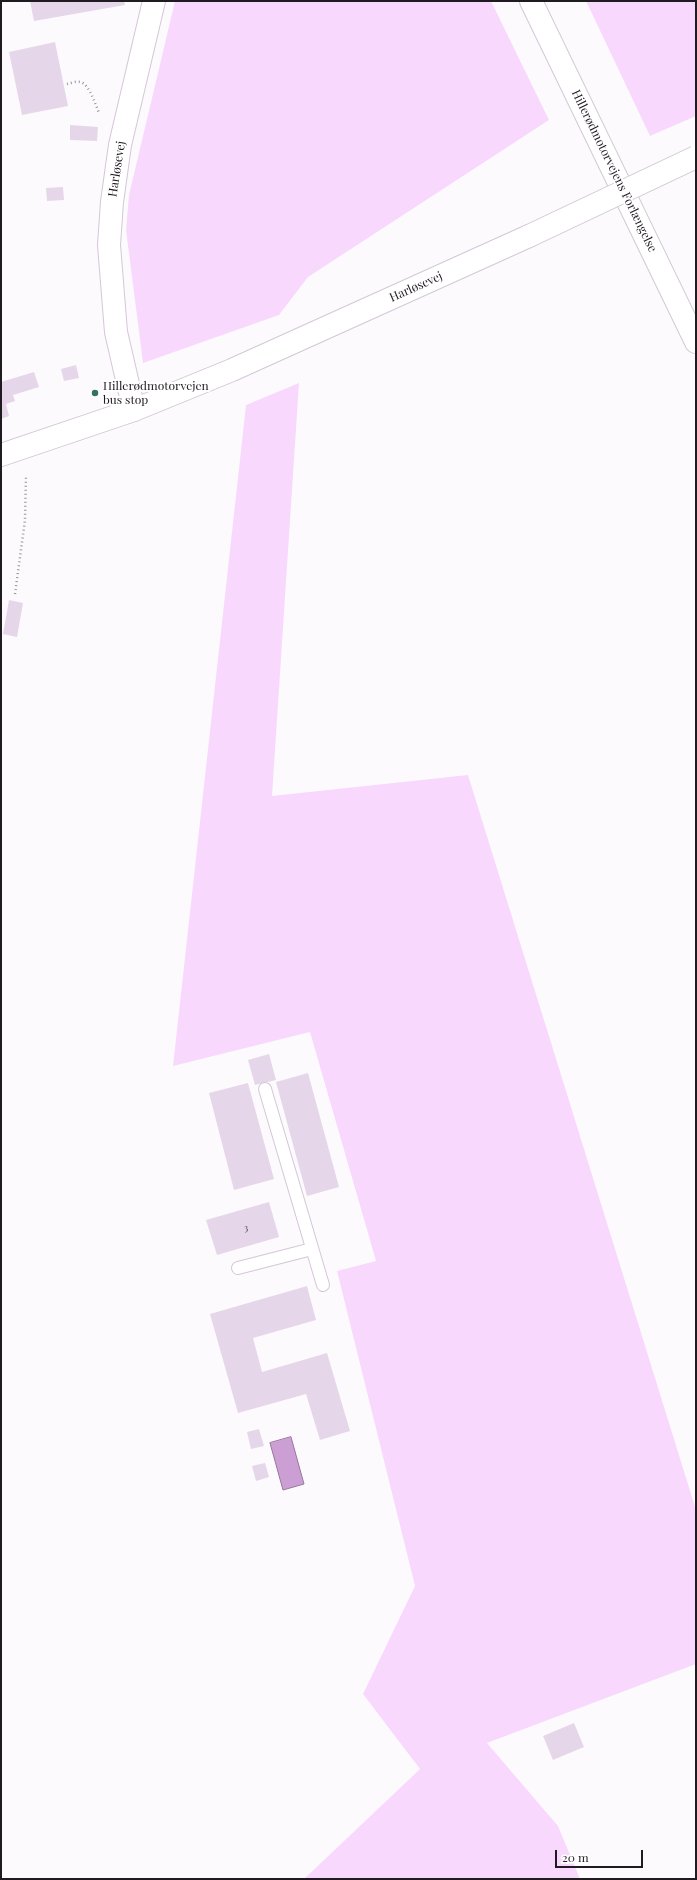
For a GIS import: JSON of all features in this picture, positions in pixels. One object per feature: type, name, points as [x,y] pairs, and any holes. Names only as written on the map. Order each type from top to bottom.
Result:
[{"type":"main road","name":"Harløsevej","points":[[134,410],[116,332],[110,238],[112,202],[120,145],[154,1]]},
{"type":"main road","name":"Hillerødmotorvejens Forlængelse","points":[[531,1],[696,342]]},
{"type":"main road","name":"Harløsevej","points":[[1,455],[134,410],[232,370],[529,236],[696,157]]},
{"type":"lane","points":[[265,1089],[323,1285]]},
{"type":"lane","points":[[238,1268],[312,1249]]},
{"type":"path","points":[[67,84],[80,82],[84,83],[91,93],[101,118]]},
{"type":"path","points":[[15,594],[25,520],[27,446]]},
{"type":"shaded area","points":[[175,1],[491,1],[549,120],[308,277],[279,315],[143,363],[126,230],[129,195]]},
{"type":"shaded area","points":[[586,1],[696,1],[696,116],[650,136]]},
{"type":"shaded area","points":[[299,383],[272,796],[468,775],[696,1510],[696,1664],[487,1743],[558,1826],[580,1879],[304,1879],[420,1769],[363,1694],[415,1586],[337,1271],[376,1261],[310,1032],[173,1066],[246,405]]},
{"type":"shaded area","points":[[291,1437],[304,1484],[283,1490],[270,1443]]},
{"type":"building","points":[[30,1],[124,1],[125,5],[34,21]]},
{"type":"building","points":[[55,42],[68,106],[22,115],[9,52]]},
{"type":"building","points":[[70,125],[98,127],[97,141],[70,140]]},
{"type":"building","points":[[63,187],[64,200],[47,201],[46,188]]},
{"type":"building","points":[[76,365],[79,378],[64,381],[61,369]]},
{"type":"building","points":[[34,372],[39,387],[13,395],[15,401],[6,404],[9,416],[1,419],[1,382]]},
{"type":"building","points":[[9,600],[23,603],[17,637],[3,634]]},
{"type":"building","points":[[269,1054],[276,1080],[255,1085],[248,1060]]},
{"type":"building","points":[[308,1073],[339,1187],[307,1196],[276,1082]]},
{"type":"building","points":[[248,1083],[274,1179],[234,1190],[209,1093]]},
{"type":"building","points":[[269,1202],[279,1237],[217,1255],[206,1220]]},
{"type":"building","points":[[307,1286],[316,1320],[253,1338],[262,1372],[327,1353],[350,1431],[320,1440],[306,1394],[238,1413],[210,1314]]},
{"type":"building","points":[[259,1429],[264,1446],[251,1449],[247,1432]]},
{"type":"building","points":[[265,1463],[269,1477],[256,1481],[252,1466]]},
{"type":"building","points":[[574,1723],[584,1747],[553,1760],[543,1736]]},
{"type":"place","name":"Hillerødmotorvejen bus stop","points":[[95,393]]}]
